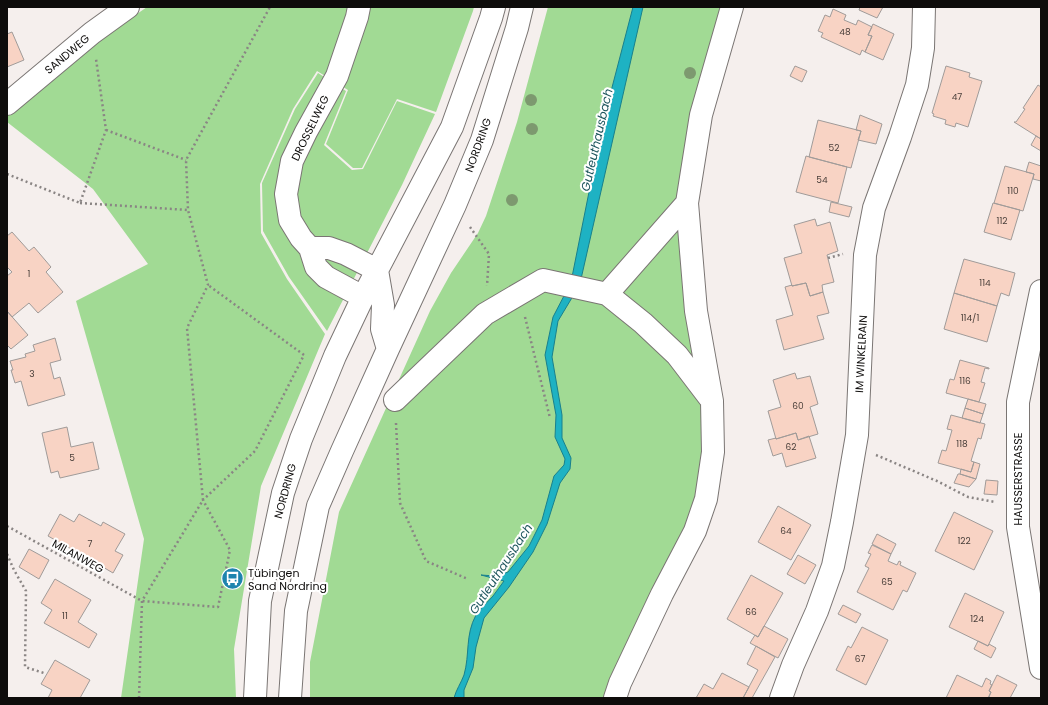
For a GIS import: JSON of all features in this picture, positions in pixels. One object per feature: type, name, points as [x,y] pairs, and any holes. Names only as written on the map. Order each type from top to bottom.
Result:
[{"type":"street","name":"DROSSELWEG","points":[[359,7],[337,76],[292,161],[286,194],[290,220],[301,238],[310,248],[316,267],[326,277],[372,295]]},
{"type":"street","points":[[372,295],[377,270],[452,127],[494,7]]},
{"type":"street","name":"NORDRING","points":[[290,698],[296,612],[318,506],[388,349],[455,205],[482,140],[522,7]]},
{"type":"street","points":[[615,698],[620,683],[659,601],[695,531],[706,500],[713,452],[712,401],[696,311],[687,203],[701,115],[732,7]]},
{"type":"street","name":"IM WINKELRAIN","points":[[781,698],[793,665],[817,611],[833,566],[858,427],[865,255],[874,208],[917,85],[923,48],[924,7]]},
{"type":"street","name":"SANDWEG","points":[[7,104],[123,9]]},
{"type":"street","points":[[607,294],[687,203]]},
{"type":"street","points":[[310,248],[329,248],[346,254],[377,270]]},
{"type":"street","points":[[372,295],[422,278]]},
{"type":"street","points":[[395,400],[485,314],[544,280],[607,294],[643,323],[677,355],[712,401]]},
{"type":"street","name":"HAUSSERSTRASSE","points":[[1041,291],[1018,402],[1018,527],[1041,668]]},
{"type":"street","points":[[372,295],[383,305],[382,329],[388,349]]},
{"type":"street","name":"NORDRING","points":[[255,698],[260,602],[283,493],[303,432],[335,356],[372,295]]},
{"type":"path","points":[[139,698],[142,601],[203,500],[255,451],[304,355],[208,285],[188,210],[186,160],[270,7]]},
{"type":"path","points":[[80,203],[106,130],[92,33]]},
{"type":"path","points":[[106,130],[186,160]]},
{"type":"path","points":[[7,174],[80,203],[188,210]]},
{"type":"path","points":[[455,205],[489,254],[485,314]]},
{"type":"path","points":[[142,601],[218,608],[230,550],[203,500],[187,328],[208,285]]},
{"type":"path","points":[[519,294],[550,418]]},
{"type":"path","points":[[395,400],[400,503],[426,561],[468,579]]},
{"type":"path","points":[[855,447],[937,481],[968,497],[1018,506]]},
{"type":"path","name":"MILANWEG","points":[[7,526],[142,601]]},
{"type":"path","points":[[7,554],[26,591],[25,667],[44,673]]},
{"type":"green space","points":[[147,7],[474,7],[436,112],[397,99],[362,168],[353,168],[326,144],[348,90],[317,71],[293,109],[260,184],[261,233],[287,279],[325,334],[261,486],[234,649],[236,698],[121,698],[144,539],[76,301],[148,264],[93,189],[7,122],[7,114],[104,37]]},
{"type":"green space","points":[[548,7],[732,7],[687,203],[712,401],[706,499],[615,698],[310,698],[310,662],[339,512],[430,311],[451,273],[478,233],[486,216],[517,122]]},
{"type":"green space","points":[[318,73],[346,91],[324,145],[352,170],[363,169],[397,101],[435,114],[402,185],[327,331],[289,277],[263,231],[262,183],[295,109]]},
{"type":"water","points":[[633,7],[643,7],[581,279],[572,277],[603,122]]},
{"type":"water","points":[[566,292],[573,296],[558,321],[552,357],[562,415],[562,438],[571,458],[570,469],[560,483],[547,524],[533,552],[509,587],[484,618],[476,647],[473,668],[464,690],[464,698],[454,698],[466,667],[470,630],[473,622],[478,612],[493,596],[504,581],[481,575],[495,576],[508,572],[529,546],[542,520],[554,476],[564,465],[565,459],[555,437],[556,415],[545,355],[553,317]]},
{"type":"building","points":[[860,7],[883,7],[877,18],[859,10]]},
{"type":"building","points":[[833,9],[846,15],[844,20],[856,25],[858,20],[872,27],[868,35],[872,36],[865,52],[862,50],[860,55],[821,37],[823,33],[818,31],[825,15],[830,17]]},
{"type":"building","points":[[873,24],[894,34],[883,60],[865,52],[872,36],[868,35]]},
{"type":"building","points":[[12,32],[24,60],[7,67],[7,34]]},
{"type":"building","points":[[795,66],[807,71],[802,82],[790,76]]},
{"type":"building","points":[[946,66],[970,73],[969,77],[982,81],[968,127],[956,123],[955,127],[945,124],[946,120],[933,116],[934,114],[932,113]]},
{"type":"building","points":[[1038,85],[1041,87],[1041,139],[1014,122],[1016,122],[1025,109],[1023,108]]},
{"type":"building","points":[[860,115],[882,124],[876,144],[858,140],[861,131],[856,130]]},
{"type":"building","points":[[818,120],[861,131],[851,168],[809,157]]},
{"type":"building","points":[[1036,136],[1041,139],[1041,151],[1031,145]]},
{"type":"building","points":[[806,156],[847,167],[838,203],[796,192]]},
{"type":"building","points":[[1029,162],[1041,166],[1041,181],[1033,179],[1034,174],[1026,172]]},
{"type":"building","points":[[1005,166],[1034,174],[1023,211],[994,203]]},
{"type":"building","points":[[831,202],[852,207],[849,217],[829,212]]},
{"type":"building","points":[[993,203],[1020,210],[1011,240],[984,232]]},
{"type":"building","points":[[815,219],[817,226],[830,222],[838,251],[827,255],[834,282],[822,285],[823,292],[810,296],[806,283],[792,286],[784,258],[802,253],[794,225]]},
{"type":"building","points":[[12,232],[29,251],[34,247],[51,267],[46,272],[63,292],[38,313],[29,303],[12,317],[7,311],[7,276],[12,272],[7,267],[7,236]]},
{"type":"building","points":[[964,259],[1015,273],[1009,296],[1001,293],[997,306],[954,293]]},
{"type":"building","points":[[806,283],[810,296],[823,292],[829,313],[817,316],[824,339],[784,350],[776,320],[793,315],[785,287]]},
{"type":"building","points":[[954,293],[997,306],[987,342],[944,329]]},
{"type":"building","points":[[7,311],[28,335],[11,349],[7,345]]},
{"type":"building","points":[[55,338],[61,360],[50,363],[54,379],[60,377],[65,395],[28,406],[21,381],[15,383],[10,361],[26,357],[25,354],[35,351],[33,345]]},
{"type":"building","points":[[960,360],[989,368],[985,368],[981,382],[985,383],[979,402],[946,393],[950,379],[954,380]]},
{"type":"building","points":[[795,373],[797,379],[810,376],[818,404],[810,407],[818,434],[798,440],[796,433],[776,439],[768,411],[781,407],[773,380]]},
{"type":"building","points":[[968,399],[986,404],[983,414],[965,408]]},
{"type":"building","points":[[965,408],[983,414],[980,423],[962,418]]},
{"type":"building","points":[[951,415],[985,424],[981,439],[978,438],[971,461],[974,462],[971,472],[938,463],[942,450],[946,451],[952,430],[947,429]]},
{"type":"building","points":[[67,427],[71,447],[93,442],[99,469],[60,478],[58,471],[51,473],[42,433]]},
{"type":"building","points":[[796,433],[798,440],[809,436],[816,458],[786,467],[782,453],[773,456],[768,440]]},
{"type":"building","points":[[974,462],[980,464],[976,479],[960,474],[961,469],[971,472]]},
{"type":"building","points":[[958,474],[976,479],[969,487],[954,483]]},
{"type":"building","points":[[986,480],[998,481],[997,495],[984,494]]},
{"type":"building","points":[[778,506],[811,525],[791,560],[758,542]]},
{"type":"building","points":[[954,512],[993,531],[974,570],[935,551]]},
{"type":"building","points":[[60,514],[74,522],[79,514],[101,526],[103,522],[125,534],[115,551],[123,555],[113,573],[91,560],[90,562],[81,557],[82,555],[48,536]]},
{"type":"building","points":[[877,534],[896,544],[891,554],[872,544]]},
{"type":"building","points":[[872,545],[891,554],[888,561],[897,565],[899,561],[901,562],[900,565],[916,573],[907,592],[903,590],[893,610],[857,592],[869,568],[865,566],[871,554],[868,553]]},
{"type":"building","points":[[29,549],[49,560],[39,579],[19,567]]},
{"type":"building","points":[[798,555],[816,565],[805,584],[787,574]]},
{"type":"building","points":[[751,575],[783,593],[758,637],[727,619]]},
{"type":"building","points":[[55,579],[91,600],[78,622],[97,634],[89,648],[44,623],[52,610],[41,603]]},
{"type":"building","points":[[965,593],[1004,612],[988,646],[949,627]]},
{"type":"building","points":[[843,605],[861,614],[856,623],[838,614]]},
{"type":"building","points":[[764,626],[788,639],[778,658],[750,643],[755,635],[758,637]]},
{"type":"building","points":[[862,627],[888,640],[866,685],[836,670],[848,646],[851,648]]},
{"type":"building","points":[[978,641],[996,648],[991,658],[974,649]]},
{"type":"building","points":[[756,646],[775,657],[752,698],[743,698],[758,670],[747,664]]},
{"type":"building","points":[[55,660],[90,680],[80,698],[48,698],[52,690],[41,684]]},
{"type":"building","points":[[722,673],[749,687],[743,698],[696,698],[704,684],[713,689]]},
{"type":"building","points":[[957,675],[982,687],[986,678],[991,681],[990,684],[992,685],[989,691],[991,692],[988,698],[946,698]]},
{"type":"building","points":[[997,675],[1017,685],[1010,698],[989,697],[991,692],[989,691]]},
{"type":"place","name":"Tübingen Sand Nordring","points":[[233,579]]},
{"type":"water label","name":"Gutleuthausbach","points":[[597,140]]},
{"type":"water label","name":"Gutleuthausbach","points":[[501,569]]}]
